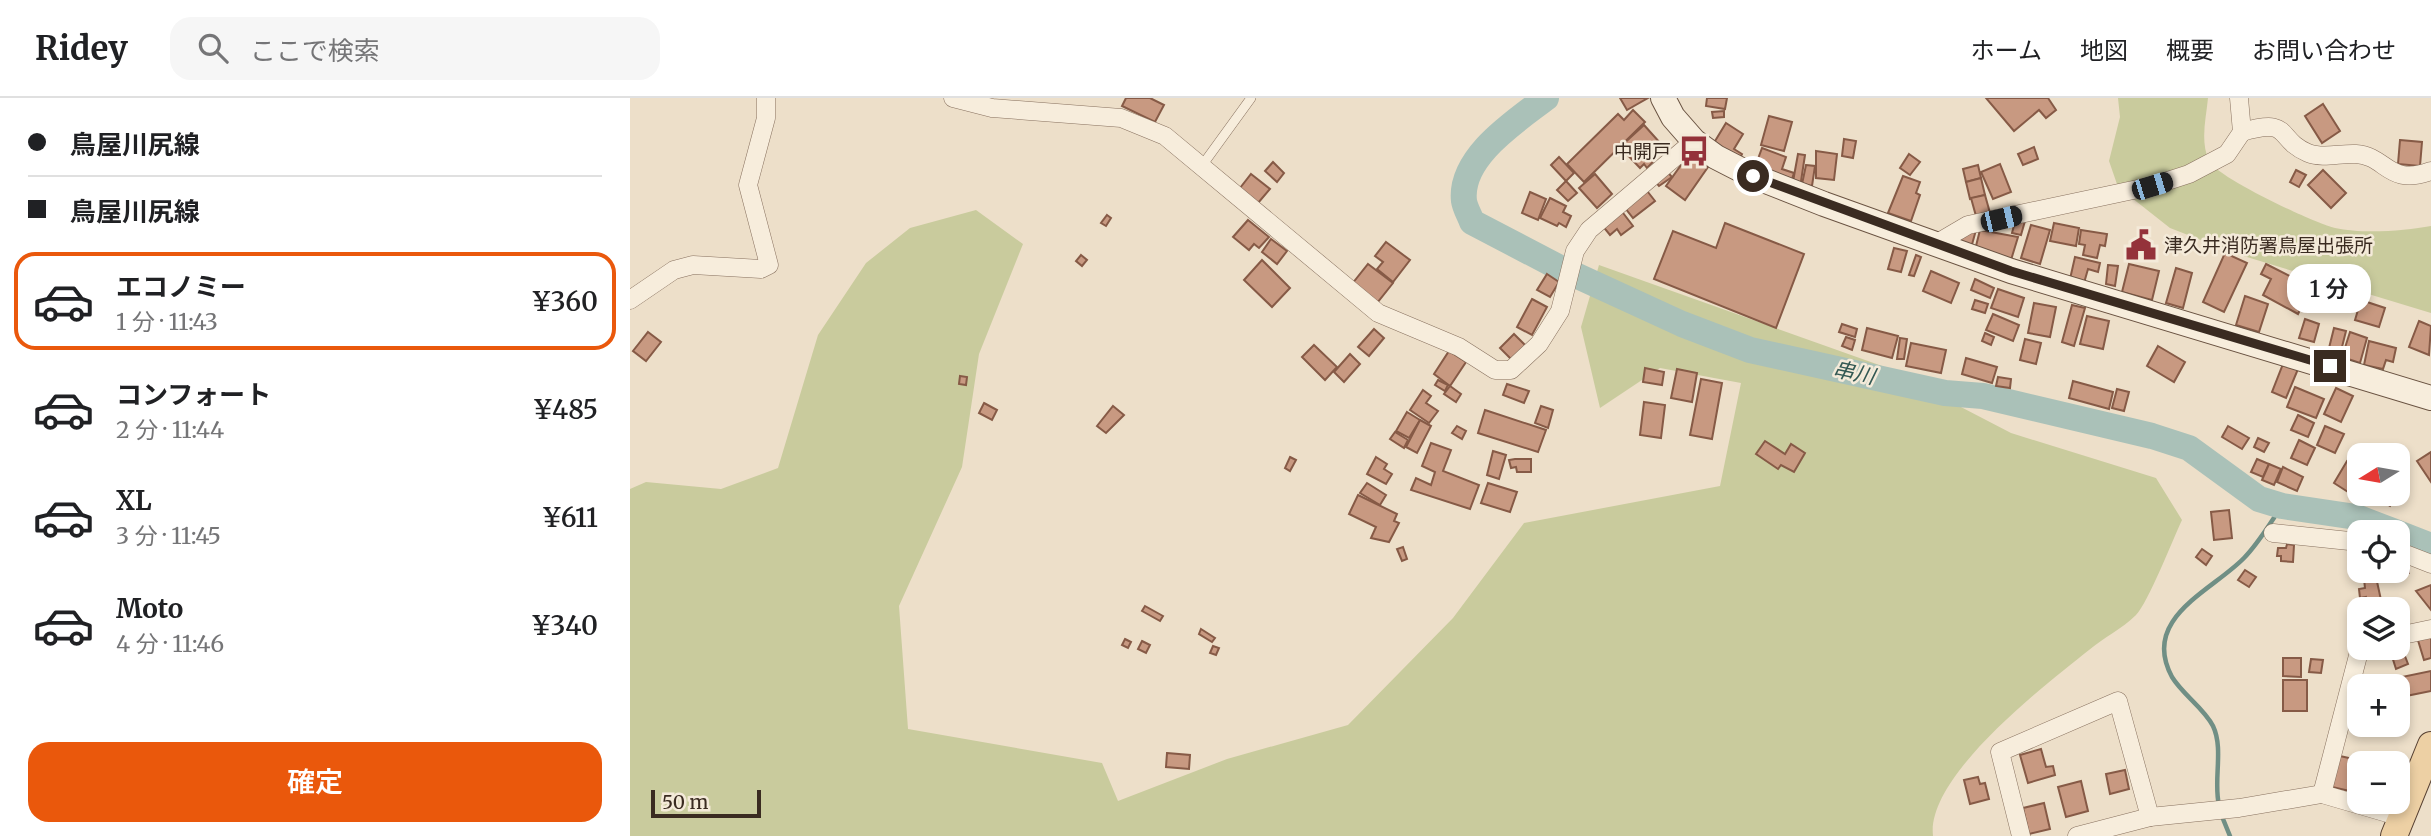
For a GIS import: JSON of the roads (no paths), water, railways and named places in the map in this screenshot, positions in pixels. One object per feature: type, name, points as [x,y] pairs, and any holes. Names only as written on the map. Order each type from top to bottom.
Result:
[{"type":"main road","points":[[1663,98],[1673,117],[1694,141],[1753,176],[1934,245],[2011,271],[2431,398]]},
{"type":"main road","points":[[2410,807],[2431,745]]},
{"type":"street","points":[[630,300],[674,270],[693,265],[761,269],[769,265],[748,185],[766,118],[766,98]]},
{"type":"street","points":[[953,98],[992,108],[1062,107],[1121,118],[1166,136],[1378,313],[1459,347],[1495,370],[1511,370],[1539,344],[1560,311],[1575,251],[1590,230],[1634,189],[1694,141]]},
{"type":"street","points":[[1934,245],[1968,225],[2152,186],[2189,174],[2227,154],[2242,132],[2239,98]]},
{"type":"street","points":[[2242,132],[2272,127],[2284,131],[2297,146],[2308,153],[2321,156],[2358,154],[2399,176],[2413,176],[2431,171]]},
{"type":"street","points":[[2273,533],[2347,541]]},
{"type":"street","points":[[2410,556],[2431,564]]},
{"type":"street","points":[[2410,633],[2431,629]]},
{"type":"street","points":[[2322,794],[2357,660]]},
{"type":"street","points":[[2021,836],[2000,752],[2118,701],[2150,817]]},
{"type":"street","points":[[2077,836],[2150,817],[2239,808],[2322,794],[2347,799]]},
{"type":"lane","points":[[1201,167],[1251,98]]},
{"type":"waterway","name":"串川","points":[[1546,98],[1506,129],[1480,155],[1470,170],[1464,201],[1472,222],[1560,268],[1682,324],[1750,350],[1945,393],[1983,396],[2152,436],[2189,448],[2259,499],[2282,506],[2364,520]]},
{"type":"waterway","points":[[2219,805],[2216,735],[2209,719],[2172,677],[2165,656],[2165,638],[2172,622],[2184,608],[2249,552],[2282,506]]},
{"type":"waterway","name":"串川","points":[[2410,538],[2431,546]]},
{"type":"waterway","points":[[2221,814],[2230,836]]},
{"type":"place","name":"中開戸","points":[[1694,151]]},
{"type":"place","name":"津久井消防署鳥屋出張所","points":[[2141,245]]}]
